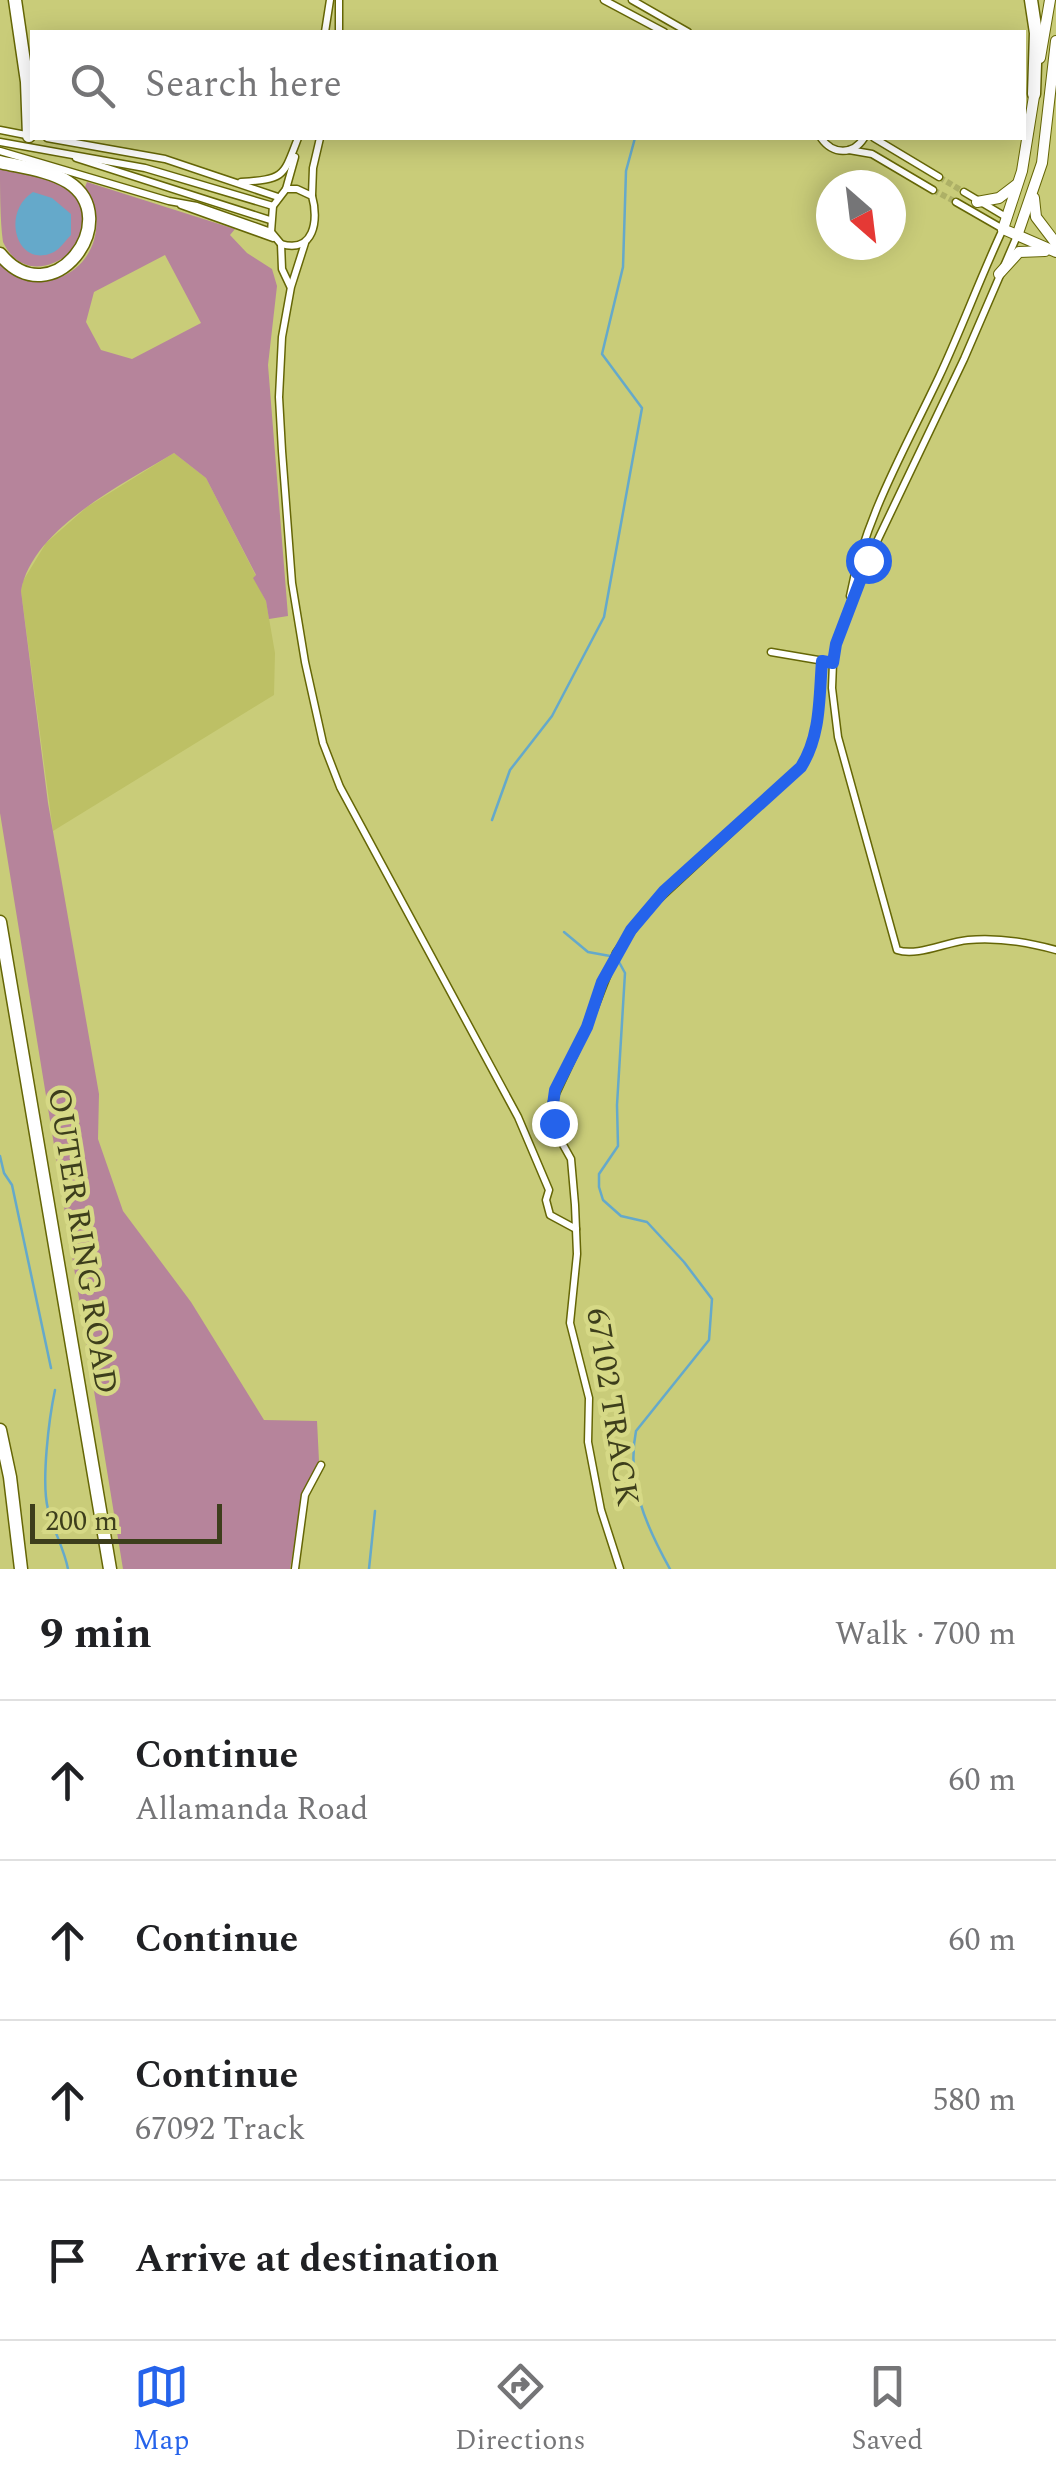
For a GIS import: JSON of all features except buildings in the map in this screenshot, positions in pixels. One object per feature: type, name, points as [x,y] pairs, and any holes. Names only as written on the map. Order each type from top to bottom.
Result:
[{"type":"highway","points":[[15,0],[27,82],[26,135]]},
{"type":"highway","points":[[1030,0],[1036,33],[1034,94]]},
{"type":"highway","points":[[0,254],[24,272],[49,274],[76,257],[88,232],[84,201],[77,189],[10,156]]},
{"type":"highway","name":"OUTER RING ROAD","points":[[0,922],[110,1569]]},
{"type":"highway","points":[[0,1430],[21,1569]]},
{"type":"street","points":[[324,30],[330,0]]},
{"type":"street","points":[[339,0],[339,30]]},
{"type":"street","points":[[604,0],[660,30]]},
{"type":"street","points":[[632,0],[684,30]]},
{"type":"street","points":[[1026,140],[1050,0]]},
{"type":"street","points":[[846,617],[874,546],[964,358],[1035,188],[1050,114],[1056,41]]},
{"type":"street","points":[[0,130],[26,135]]},
{"type":"street","points":[[57,140],[165,159],[278,196]]},
{"type":"street","points":[[235,183],[272,180],[287,170],[298,140]]},
{"type":"street","points":[[290,287],[270,220],[278,196],[286,189],[298,140]]},
{"type":"street","points":[[320,140],[313,168],[314,227],[290,287],[280,360],[292,583],[323,743],[340,788],[518,1117],[549,1190],[546,1200],[550,1215],[576,1229]]},
{"type":"street","points":[[823,140],[833,149],[872,154],[932,190]]},
{"type":"street","points":[[849,150],[862,140]]},
{"type":"street","points":[[877,140],[939,178]]},
{"type":"street","points":[[1026,140],[1019,180],[1005,223],[950,354],[894,464],[860,554],[833,663],[832,688],[838,737],[897,950],[907,952],[961,941],[1001,939],[1056,950]]},
{"type":"street","points":[[0,142],[10,156]]},
{"type":"street","points":[[0,150],[10,156],[197,206],[297,247],[306,243]]},
{"type":"street","points":[[10,156],[57,151],[146,168],[273,206]]},
{"type":"street","points":[[57,151],[270,220]]},
{"type":"street","points":[[977,202],[999,198],[1019,180]]},
{"type":"street","points":[[286,189],[297,188],[312,196]]},
{"type":"street","points":[[1035,188],[1036,217],[1056,242]]},
{"type":"street","points":[[964,192],[1005,223]]},
{"type":"street","points":[[956,202],[1005,223],[1056,252]]},
{"type":"street","points":[[1019,230],[1056,242]]},
{"type":"street","points":[[998,274],[1020,252],[1056,252]]},
{"type":"street","points":[[771,652],[833,663]]},
{"type":"street","name":"67102 TRACK","points":[[620,1569],[601,1510],[588,1442],[590,1398],[570,1323],[576,1229],[571,1159],[557,1134],[552,1112],[555,1090],[587,1027],[616,953],[664,891],[801,767],[814,744],[822,661]]},
{"type":"street","points":[[294,1569],[305,1495],[321,1465]]},
{"type":"shaded area","points":[[0,165],[59,184],[81,205],[85,223],[68,254],[51,264],[34,266],[17,260],[3,242]]},
{"type":"shaded area","points":[[87,182],[235,229],[230,235],[247,253],[272,269],[277,286],[268,365],[288,616],[269,619],[266,601],[253,578],[256,575],[206,478],[174,453],[107,493],[61,528],[29,568],[21,591],[48,803],[99,1094],[98,1139],[123,1211],[191,1302],[264,1420],[317,1421],[319,1461],[304,1490],[290,1569],[123,1569],[0,813],[0,263],[21,276],[42,281],[61,277],[77,267],[96,232],[95,210],[85,187]],"holes":[[[165,255],[201,323],[132,359],[101,350],[86,322],[94,292]]]},
{"type":"shaded area","points":[[174,453],[206,478],[256,576],[266,601],[275,653],[274,695],[53,831],[21,591],[23,581],[46,543],[87,507]]},
{"type":"water","points":[[33,192],[52,198],[71,214],[71,235],[56,251],[41,255],[22,246],[15,225],[23,201]]},
{"type":"waterway","points":[[492,820],[510,770],[552,716],[604,617],[642,408],[602,354],[623,267],[626,171],[634,140]]},
{"type":"waterway","points":[[564,932],[588,952],[610,956]]},
{"type":"waterway","points":[[619,962],[625,973],[618,1146],[599,1174],[599,1187],[603,1200],[621,1216],[647,1222],[712,1299],[709,1340],[636,1431],[634,1468],[640,1503],[670,1569]]},
{"type":"waterway","points":[[0,1156],[12,1185],[51,1368]]},
{"type":"waterway","points":[[55,1390],[46,1497],[68,1569]]},
{"type":"waterway","points":[[369,1569],[375,1511]]},
{"type":"tunnel","points":[[939,177],[964,192]]},
{"type":"tunnel","points":[[933,190],[956,202]]},
{"type":"route","points":[[554,1123],[555,1090],[587,1027],[602,982],[631,930],[664,891],[726,838],[801,767],[809,754],[818,722],[822,661],[833,663],[836,644],[868,560]]}]
